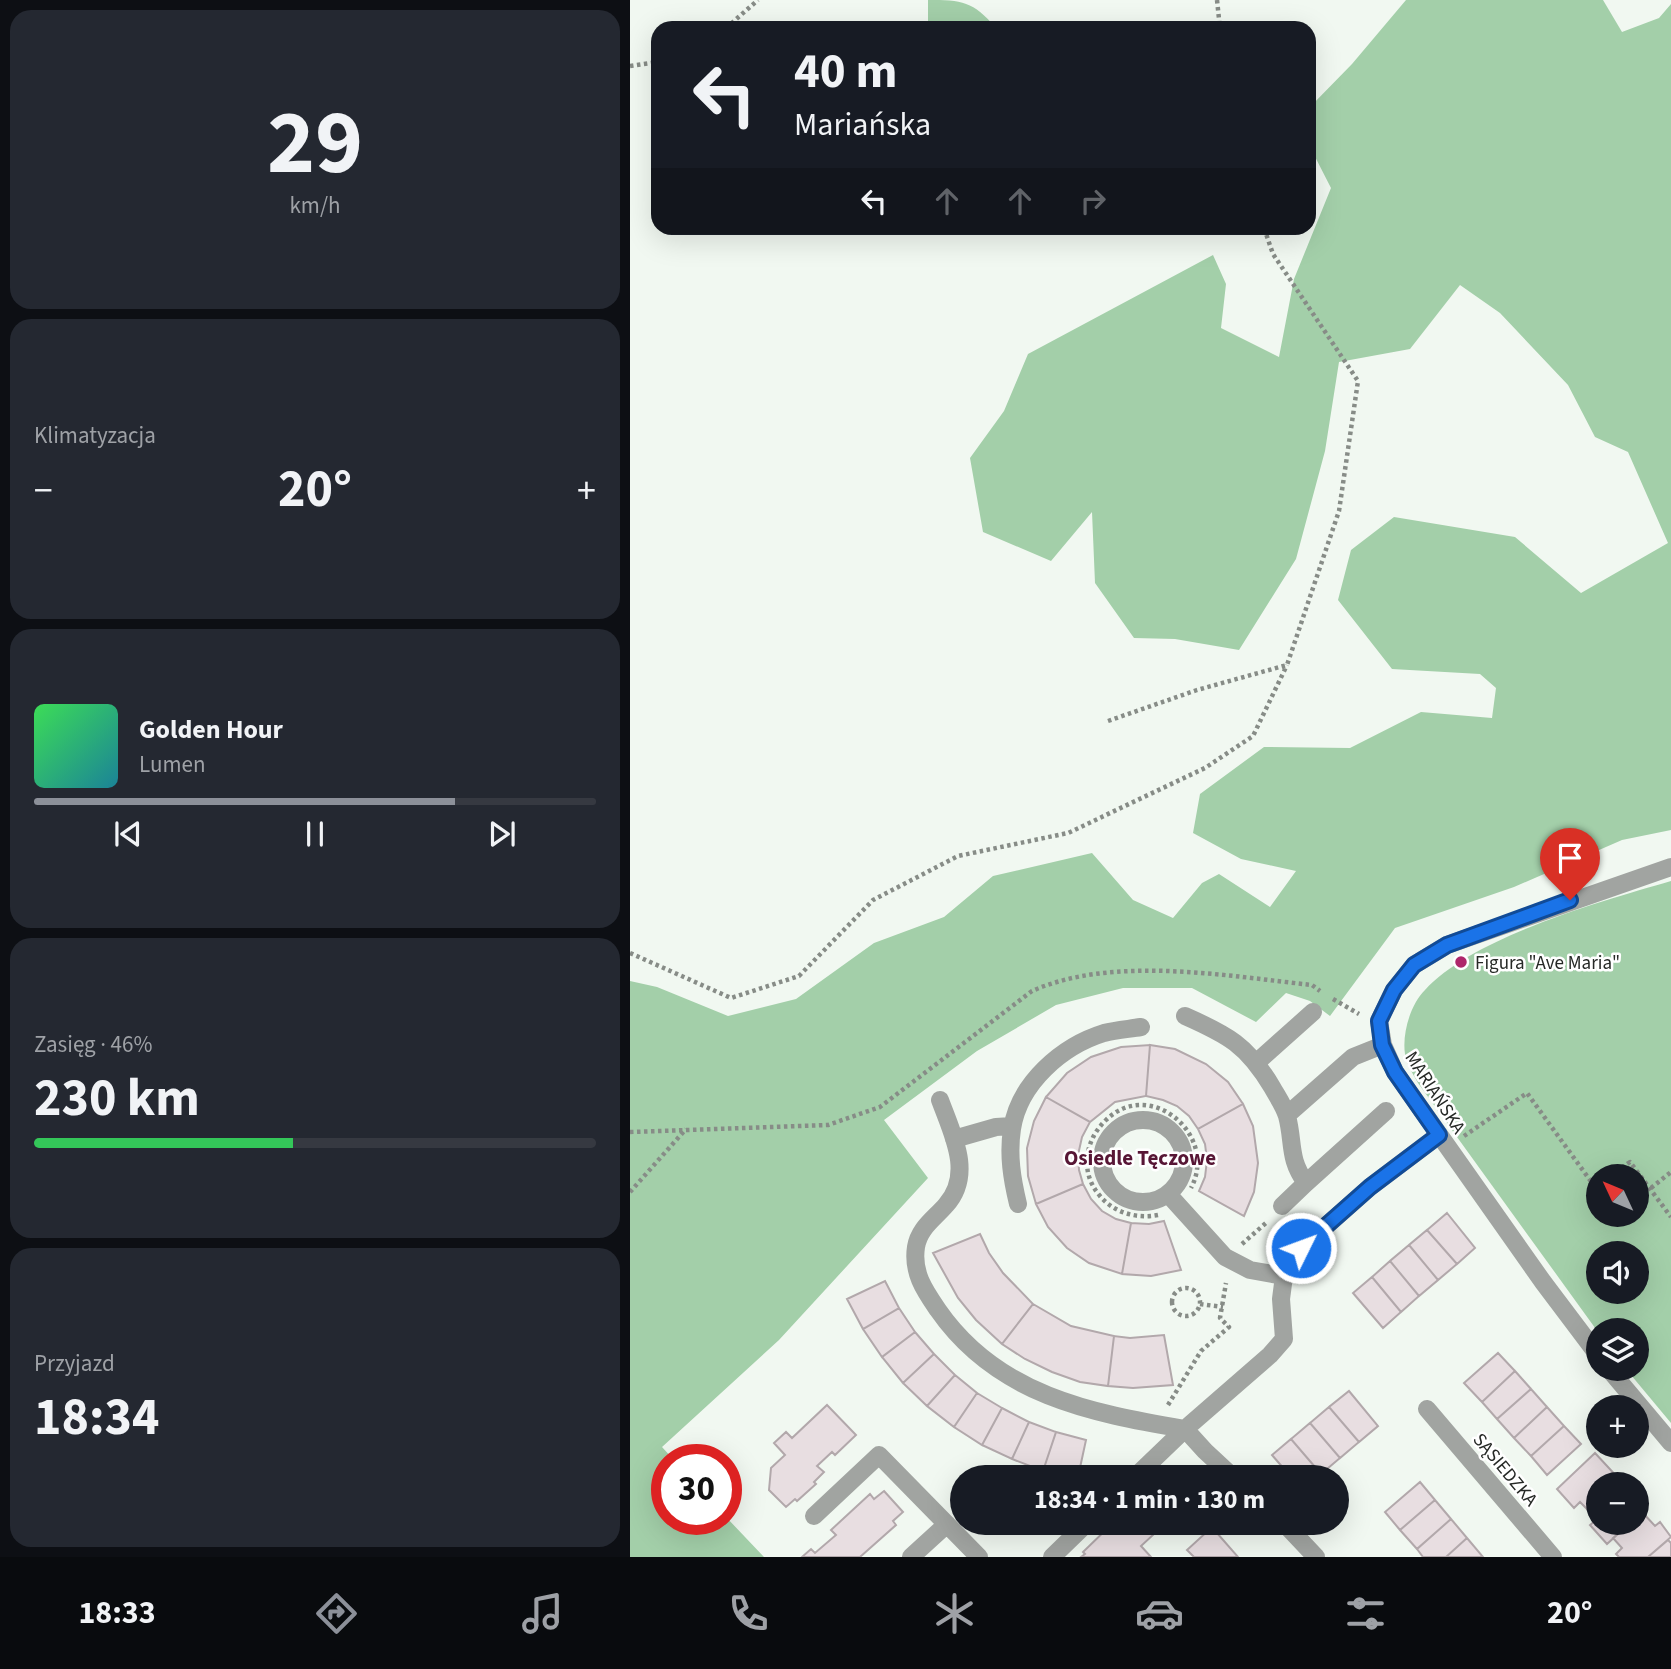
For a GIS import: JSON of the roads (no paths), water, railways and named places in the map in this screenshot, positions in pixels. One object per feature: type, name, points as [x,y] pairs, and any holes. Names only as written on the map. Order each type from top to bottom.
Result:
[{"type":"street","name":"MARIAŃSKA","points":[[1586,1338],[1395,1072],[1382,1045],[1379,1021],[1394,990],[1414,965],[1447,945],[1671,867]]},
{"type":"street","points":[[1257,1062],[1313,1012]]},
{"type":"street","points":[[1185,1016],[1238,1044],[1257,1062],[1287,1115],[1296,1170],[1306,1183]]},
{"type":"street","points":[[1018,1204],[1011,1174],[1012,1126],[1021,1100],[1037,1077],[1074,1045],[1106,1032],[1141,1027]]},
{"type":"street","points":[[1287,1115],[1353,1057],[1382,1045]]},
{"type":"street","points":[[940,1100],[961,1163],[955,1193],[923,1228],[916,1243],[915,1257],[917,1274],[923,1288],[945,1320],[968,1346],[990,1364],[1032,1390],[1070,1404],[1185,1429],[1220,1465]]},
{"type":"street","points":[[1282,1206],[1386,1111]]},
{"type":"street","points":[[1136,1120],[1150,1120],[1173,1133],[1180,1142],[1184,1165],[1176,1186],[1168,1194],[1143,1203],[1129,1201],[1116,1194],[1107,1184],[1101,1157],[1112,1133],[1136,1120]]},
{"type":"street","points":[[954,1139],[996,1126],[1012,1126]]},
{"type":"street","points":[[1148,1465],[1270,1355],[1284,1339],[1281,1299],[1290,1258],[1370,1187],[1443,1141]]},
{"type":"street","points":[[1168,1194],[1226,1257],[1250,1270],[1284,1276]]},
{"type":"street","points":[[1619,1381],[1671,1443]]},
{"type":"street","name":"SĄSIEDZKA","points":[[1427,1409],[1553,1557]]},
{"type":"street","points":[[814,1516],[879,1455],[979,1557]]},
{"type":"street","points":[[911,1557],[947,1524]]},
{"type":"street","points":[[1052,1557],[1075,1535]]},
{"type":"street","points":[[1295,1535],[1316,1557]]},
{"type":"place","name":"Figura \"Ave Maria\"","points":[[1461,962]]},
{"type":"district","name":"Osiedle Tęczowe","points":[[1140,1158]]}]
